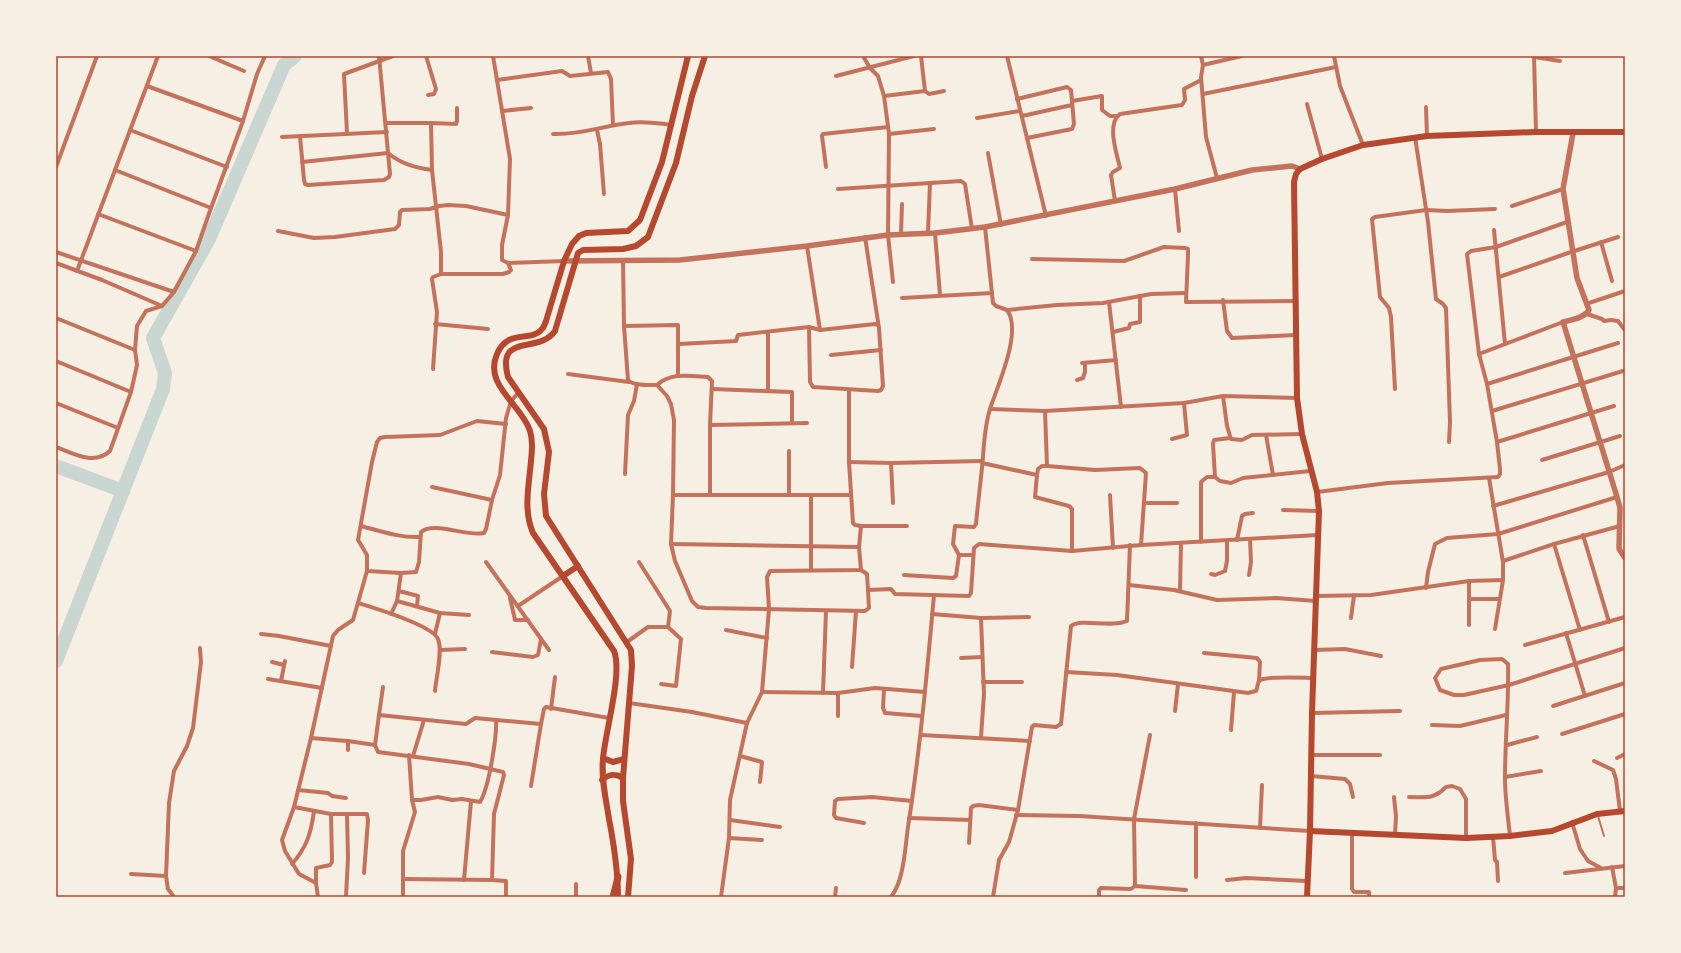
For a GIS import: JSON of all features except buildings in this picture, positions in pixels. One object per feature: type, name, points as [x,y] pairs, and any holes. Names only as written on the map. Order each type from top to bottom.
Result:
[{"type":"main road","points":[[618,897],[618,877],[602,780],[603,758],[617,658],[614,651],[533,532],[528,521],[527,506],[533,440],[529,428],[502,389],[495,376],[494,360],[502,345],[509,339],[536,334],[542,329],[546,321],[564,261],[572,244],[579,236],[586,232],[628,231],[640,220],[662,162],[688,56]]},
{"type":"main road","points":[[628,897],[631,859],[623,801],[623,778],[632,658],[627,642],[546,516],[544,494],[549,452],[544,429],[508,377],[505,368],[508,353],[512,348],[544,341],[555,331],[578,253],[583,250],[630,248],[636,246],[648,237],[676,163],[692,96],[705,56]]},
{"type":"main road","points":[[1307,897],[1319,511],[1317,492],[1310,471],[1302,434],[1297,398],[1294,182],[1296,174],[1300,169],[1322,159],[1363,145],[1415,137],[1536,132],[1625,132]]},
{"type":"main road","points":[[563,576],[578,566]]},
{"type":"main road","points":[[603,758],[613,762],[624,759]]},
{"type":"main road","points":[[602,780],[612,774],[623,778]]},
{"type":"main road","points":[[1310,831],[1466,838],[1510,836],[1552,831],[1572,822],[1598,814],[1622,811]]},
{"type":"main road","points":[[613,897],[618,877]]},
{"type":"street","points":[[56,167],[97,56]]},
{"type":"street","points":[[77,271],[158,56]]},
{"type":"street","points":[[209,56],[244,71]]},
{"type":"street","points":[[56,447],[74,454],[96,459],[106,455],[110,451],[132,392],[137,365],[135,350],[137,326],[141,317],[146,311],[162,306],[174,292],[196,251],[243,122],[257,74],[265,56]]},
{"type":"street","points":[[300,136],[305,184],[387,179],[390,174],[387,123],[379,56]]},
{"type":"street","points":[[347,133],[344,74],[393,56]]},
{"type":"street","points":[[426,56],[436,89],[434,94],[428,95]]},
{"type":"street","points":[[493,56],[510,159],[508,215],[501,256],[502,260],[508,263],[680,260],[807,246],[866,237],[972,229],[1001,225],[1175,189],[1252,170],[1292,166],[1300,169]]},
{"type":"street","points":[[588,56],[591,73]]},
{"type":"street","points":[[863,56],[870,68],[878,76],[884,96],[889,134],[888,235],[892,282]]},
{"type":"street","points":[[836,76],[914,56]]},
{"type":"street","points":[[921,56],[925,90],[929,94],[944,91]]},
{"type":"street","points":[[1007,56],[1016,99],[1022,116],[1046,216]]},
{"type":"street","points":[[1201,56],[1203,65],[1201,80],[1206,137],[1217,178]]},
{"type":"street","points":[[1203,65],[1242,56]]},
{"type":"street","points":[[1334,56],[1340,86],[1363,145]]},
{"type":"street","points":[[1536,132],[1534,56],[1560,61]]},
{"type":"street","points":[[1203,94],[1336,67]]},
{"type":"street","points":[[497,80],[562,71],[570,76],[608,72],[611,79],[613,125]]},
{"type":"street","points":[[1022,116],[1102,96],[1102,110],[1110,116],[1182,105],[1185,100],[1184,89],[1201,80]]},
{"type":"street","points":[[147,86],[243,122]]},
{"type":"street","points":[[1016,99],[1067,87],[1071,90],[1074,124],[1072,129],[1027,138]]},
{"type":"street","points":[[884,96],[925,90]]},
{"type":"street","points":[[1307,104],[1322,159]]},
{"type":"street","points":[[1426,107],[1427,136]]},
{"type":"street","points":[[387,123],[456,124],[457,108]]},
{"type":"street","points":[[502,111],[531,108]]},
{"type":"street","points":[[977,118],[1020,111]]},
{"type":"street","points":[[1115,201],[1111,175],[1120,168],[1112,126],[1116,116]]},
{"type":"street","points":[[553,134],[567,134],[597,130],[613,125],[640,122],[672,125]]},
{"type":"street","points":[[432,123],[432,170],[441,274]]},
{"type":"street","points":[[826,168],[823,134],[888,127]]},
{"type":"street","points":[[889,134],[934,129]]},
{"type":"street","points":[[130,130],[227,167]]},
{"type":"street","points":[[597,130],[600,144],[604,194]]},
{"type":"street","points":[[282,137],[387,132]]},
{"type":"street","points":[[1573,133],[1563,189],[1577,278],[1589,310],[1587,314]]},
{"type":"street","points":[[1415,137],[1426,210],[1436,299],[1446,308],[1450,422],[1449,442]]},
{"type":"street","points":[[302,162],[388,153],[397,160],[411,166],[432,170]]},
{"type":"street","points":[[988,153],[1001,225]]},
{"type":"street","points":[[115,170],[211,208]]},
{"type":"street","points":[[838,189],[963,182],[972,229]]},
{"type":"street","points":[[930,183],[932,233],[940,295]]},
{"type":"street","points":[[1175,189],[1179,230]]},
{"type":"street","points":[[1512,206],[1563,189]]},
{"type":"street","points":[[901,234],[902,204]]},
{"type":"street","points":[[278,231],[314,238],[335,237],[396,229],[399,225],[400,212],[402,210],[430,209],[443,205],[466,206],[508,215]]},
{"type":"street","points":[[1395,389],[1391,317],[1389,308],[1380,297],[1371,221],[1375,217],[1426,210],[1447,211],[1495,209]]},
{"type":"street","points":[[98,214],[196,251]]},
{"type":"street","points":[[1317,492],[1388,482],[1498,477],[1500,474],[1497,442],[1487,384],[1479,354],[1467,254],[1471,251],[1496,247],[1567,222]]},
{"type":"street","points":[[985,227],[993,304],[1007,310],[1109,302],[1171,292],[1186,293]]},
{"type":"street","points":[[1494,230],[1500,277],[1505,344]]},
{"type":"street","points":[[809,327],[809,368],[811,385],[813,387],[878,392],[881,390],[883,386],[881,350],[866,237]]},
{"type":"street","points":[[1500,277],[1618,237]]},
{"type":"street","points":[[1601,242],[1612,281]]},
{"type":"street","points":[[807,246],[820,330]]},
{"type":"street","points":[[1032,259],[1124,261],[1164,247],[1185,248],[1188,249],[1186,302],[1223,300],[1296,301]]},
{"type":"street","points":[[56,252],[174,292]]},
{"type":"street","points":[[623,260],[624,326],[628,380],[630,382]]},
{"type":"street","points":[[56,263],[162,306]]},
{"type":"street","points":[[434,369],[437,304],[432,279],[433,277],[441,274],[503,274],[510,272],[511,270],[508,263]]},
{"type":"street","points":[[1586,304],[1625,291]]},
{"type":"street","points":[[902,298],[992,293]]},
{"type":"street","points":[[1113,332],[1129,328],[1130,324],[1140,322],[1140,296]]},
{"type":"street","points":[[1223,300],[1227,331],[1232,338],[1296,335]]},
{"type":"street","points":[[1109,302],[1121,407]]},
{"type":"street","points":[[904,575],[955,577],[959,555],[953,544],[955,526],[975,526],[986,422],[1010,348],[1011,320],[1010,314],[1007,310]]},
{"type":"street","points":[[1479,354],[1587,314],[1604,321],[1618,321],[1624,329]]},
{"type":"street","points":[[56,318],[135,350]]},
{"type":"street","points":[[1564,322],[1590,413],[1602,442],[1620,508],[1622,518],[1620,526],[1619,549],[1625,558]]},
{"type":"street","points":[[435,324],[488,329]]},
{"type":"street","points":[[679,344],[736,341],[738,335],[809,327],[820,330],[875,324],[878,325]]},
{"type":"street","points":[[624,326],[678,325],[678,376]]},
{"type":"street","points":[[768,332],[768,391]]},
{"type":"street","points":[[1487,384],[1618,343]]},
{"type":"street","points":[[831,355],[881,350]]},
{"type":"street","points":[[1077,380],[1082,378],[1085,372],[1083,363],[1116,360]]},
{"type":"street","points":[[56,361],[132,392]]},
{"type":"street","points":[[1492,411],[1623,371]]},
{"type":"street","points":[[568,374],[636,384],[657,385],[665,379],[678,376],[708,377],[712,381],[710,425],[710,495]]},
{"type":"street","points":[[625,474],[628,415],[634,401],[636,384]]},
{"type":"street","points":[[657,385],[668,396],[673,411],[673,495],[671,544],[682,579],[692,601],[698,607],[706,608],[769,609],[826,611],[865,611],[869,608],[867,574],[861,570],[770,571],[768,573],[769,609],[762,692],[747,723],[730,800],[729,838],[721,897]]},
{"type":"street","points":[[712,389],[792,392],[792,423]]},
{"type":"street","points":[[849,390],[849,462],[854,523],[855,525],[861,526],[907,526]]},
{"type":"street","points":[[368,571],[414,573],[417,570],[421,532],[424,529],[432,528],[478,535],[484,533],[500,475],[506,424],[511,401],[519,392]]},
{"type":"street","points":[[990,409],[1046,411],[1121,407],[1184,403],[1223,396],[1297,398]]},
{"type":"street","points":[[1223,396],[1230,438]]},
{"type":"street","points":[[56,403],[118,428]]},
{"type":"street","points":[[1172,439],[1188,435],[1184,403]]},
{"type":"street","points":[[1497,442],[1614,406]]},
{"type":"street","points":[[1046,411],[1047,466]]},
{"type":"street","points":[[316,883],[299,874],[285,851],[282,840],[294,807],[312,738],[333,636],[338,630],[353,620],[368,571],[367,555],[358,540],[377,442],[380,438],[440,435],[472,422],[506,424]]},
{"type":"street","points":[[710,425],[807,423]]},
{"type":"street","points":[[1302,434],[1252,435],[1242,440],[1230,438],[1214,440],[1213,444],[1216,477],[1220,481],[1231,483],[1243,478],[1310,471]]},
{"type":"street","points":[[1266,435],[1274,475]]},
{"type":"street","points":[[1542,460],[1620,436]]},
{"type":"street","points":[[789,450],[789,495]]},
{"type":"street","points":[[849,462],[982,462],[1037,475]]},
{"type":"street","points":[[891,463],[893,503]]},
{"type":"street","points":[[1493,506],[1609,472],[1625,465]]},
{"type":"street","points":[[1072,551],[1072,509],[1069,506],[1036,499],[1037,475],[1040,467],[1047,466],[1095,470],[1140,468],[1146,473],[1141,545]]},
{"type":"street","points":[[1201,542],[1201,482],[1207,477],[1216,477]]},
{"type":"street","points":[[1489,478],[1503,561],[1503,580],[1495,629]]},
{"type":"street","points":[[432,487],[492,500]]},
{"type":"street","points":[[673,495],[851,495]]},
{"type":"street","points":[[811,495],[811,570]]},
{"type":"street","points":[[1110,495],[1113,548]]},
{"type":"street","points":[[1426,588],[1428,572],[1435,544],[1447,538],[1498,534],[1617,497]]},
{"type":"street","points":[[1144,503],[1177,503]]},
{"type":"street","points":[[1283,510],[1319,511]]},
{"type":"street","points":[[1237,540],[1242,516],[1253,513]]},
{"type":"street","points":[[361,526],[410,538],[420,537]]},
{"type":"street","points":[[861,526],[859,547],[861,570]]},
{"type":"street","points":[[1503,561],[1583,535],[1620,526]]},
{"type":"street","points":[[1583,535],[1609,622]]},
{"type":"street","points":[[868,590],[891,589],[894,594],[971,595],[973,555],[975,546],[979,544],[1072,551],[1113,548],[1130,545],[1318,536]]},
{"type":"street","points":[[1249,575],[1251,562],[1250,539]]},
{"type":"street","points":[[1211,574],[1215,575],[1225,571],[1227,560],[1227,541]]},
{"type":"street","points":[[1180,591],[1181,542]]},
{"type":"street","points":[[671,544],[811,545],[859,547]]},
{"type":"street","points":[[1554,544],[1580,630]]},
{"type":"street","points":[[993,897],[999,860],[1009,842],[1018,810],[1033,726],[1056,727],[1061,724],[1071,626],[1079,622],[1118,625],[1127,621],[1130,545]]},
{"type":"street","points":[[959,555],[973,555]]},
{"type":"street","points":[[486,562],[549,650]]},
{"type":"street","points":[[639,562],[670,611],[668,628]]},
{"type":"street","points":[[391,614],[397,601],[401,573]]},
{"type":"street","points":[[518,606],[563,576]]},
{"type":"street","points":[[1129,585],[1180,591],[1217,600],[1276,598],[1316,599],[1354,595],[1371,595],[1469,581],[1503,580]]},
{"type":"street","points":[[1469,581],[1469,625]]},
{"type":"street","points":[[399,591],[418,596],[418,606]]},
{"type":"street","points":[[891,897],[898,885],[912,801],[921,735],[934,595]]},
{"type":"street","points":[[1351,618],[1354,595]]},
{"type":"street","points":[[510,596],[515,620],[528,620]]},
{"type":"street","points":[[1469,599],[1499,599]]},
{"type":"street","points":[[397,601],[440,613],[469,615]]},
{"type":"street","points":[[358,603],[422,626],[435,634],[438,639],[440,650],[435,691]]},
{"type":"street","points":[[823,693],[826,611]]},
{"type":"street","points":[[852,667],[856,611]]},
{"type":"street","points":[[435,634],[440,613]]},
{"type":"street","points":[[932,614],[981,618],[1029,617]]},
{"type":"street","points":[[1525,645],[1625,617]]},
{"type":"street","points":[[981,618],[984,710],[981,737]]},
{"type":"street","points":[[627,642],[648,627],[668,628],[680,638],[676,686],[661,684]]},
{"type":"street","points":[[726,630],[767,638]]},
{"type":"street","points":[[261,634],[330,646]]},
{"type":"street","points":[[1566,634],[1585,696]]},
{"type":"street","points":[[492,652],[533,657],[538,655],[541,639]]},
{"type":"street","points":[[174,897],[168,889],[166,876],[169,803],[174,771],[187,746],[193,728],[201,662],[200,648]]},
{"type":"street","points":[[1510,836],[1505,777],[1507,745],[1506,715],[1509,685],[1508,664],[1502,659],[1480,660],[1441,669],[1434,678],[1440,690],[1454,695],[1464,695],[1509,685],[1625,648]]},
{"type":"street","points":[[440,650],[465,649]]},
{"type":"street","points":[[1314,650],[1345,649],[1381,656]]},
{"type":"street","points":[[1066,672],[1117,675],[1234,692],[1256,692],[1259,681],[1260,662],[1257,658],[1204,653]]},
{"type":"street","points":[[961,658],[982,658]]},
{"type":"street","points":[[272,662],[284,663],[281,681]]},
{"type":"street","points":[[551,708],[555,677]]},
{"type":"street","points":[[1259,681],[1261,679],[1271,678],[1314,678]]},
{"type":"street","points":[[268,679],[322,688]]},
{"type":"street","points":[[983,682],[1022,682]]},
{"type":"street","points":[[1553,706],[1625,683]]},
{"type":"street","points":[[1175,711],[1178,684]]},
{"type":"street","points":[[384,687],[375,745],[378,752],[469,764],[501,772],[504,775],[494,814],[492,880]]},
{"type":"street","points":[[762,692],[838,693],[869,689],[884,689],[925,692]]},
{"type":"street","points":[[884,689],[883,708],[885,713],[922,716]]},
{"type":"street","points":[[1231,730],[1234,692]]},
{"type":"street","points":[[838,693],[838,716]]},
{"type":"street","points":[[629,702],[747,723]]},
{"type":"street","points":[[531,786],[545,708],[609,718]]},
{"type":"street","points":[[1312,713],[1400,711]]},
{"type":"street","points":[[1562,734],[1625,714]]},
{"type":"street","points":[[379,715],[466,724],[475,718],[541,724]]},
{"type":"street","points":[[1432,725],[1460,726],[1506,715]]},
{"type":"street","points":[[403,897],[403,851],[415,812],[412,800],[411,756],[424,720]]},
{"type":"street","points":[[412,800],[422,800],[438,796],[452,800],[462,799],[478,802],[482,800],[496,738],[496,720]]},
{"type":"street","points":[[921,735],[981,737],[1030,742]]},
{"type":"street","points":[[1135,886],[1134,819],[1150,735]]},
{"type":"street","points":[[1507,745],[1537,737]]},
{"type":"street","points":[[312,738],[342,740],[375,745]]},
{"type":"street","points":[[348,741],[348,750]]},
{"type":"street","points":[[1617,758],[1625,754]]},
{"type":"street","points":[[1311,755],[1380,755]]},
{"type":"street","points":[[740,756],[762,762],[760,782]]},
{"type":"street","points":[[1594,761],[1613,770],[1616,778],[1622,811]]},
{"type":"street","points":[[1505,777],[1541,771]]},
{"type":"street","points":[[1311,776],[1345,779],[1350,784],[1353,797]]},
{"type":"street","points":[[1260,828],[1262,785]]},
{"type":"street","points":[[1409,797],[1430,797],[1438,795],[1446,787],[1452,786],[1460,789],[1466,799],[1466,838]]},
{"type":"street","points":[[298,790],[328,793],[332,796],[346,798]]},
{"type":"street","points":[[864,823],[836,818],[834,815],[835,801],[845,798],[872,797],[912,801]]},
{"type":"street","points":[[1394,797],[1396,816],[1395,835]]},
{"type":"street","points":[[464,880],[471,801]]},
{"type":"street","points":[[968,843],[971,808],[976,805],[1018,810]]},
{"type":"street","points":[[294,807],[331,814],[365,813],[368,815],[364,873]]},
{"type":"street","points":[[292,864],[302,853],[307,843],[314,811]]},
{"type":"street","points":[[318,897],[316,868],[330,865],[332,862],[331,814]]},
{"type":"street","points":[[346,896],[348,858],[347,814]]},
{"type":"street","points":[[1016,815],[1079,816],[1310,831]]},
{"type":"street","points":[[909,818],[970,820]]},
{"type":"street","points":[[730,820],[780,827]]},
{"type":"street","points":[[1572,822],[1580,849],[1588,861],[1601,868]]},
{"type":"street","points":[[1196,823],[1196,877]]},
{"type":"street","points":[[1352,833],[1352,889],[1354,892],[1368,892],[1369,897]]},
{"type":"street","points":[[1493,837],[1494,860],[1497,862],[1498,881]]},
{"type":"street","points":[[729,838],[762,840]]},
{"type":"street","points":[[1565,873],[1625,866]]},
{"type":"street","points":[[1612,867],[1616,888],[1615,897]]},
{"type":"street","points":[[131,874],[166,876]]},
{"type":"street","points":[[1227,880],[1282,878],[1307,880]]},
{"type":"street","points":[[403,879],[492,880],[506,882],[506,897]]},
{"type":"street","points":[[576,884],[576,897]]},
{"type":"street","points":[[1099,897],[1099,890],[1101,888],[1131,888],[1135,886],[1186,890]]},
{"type":"street","points":[[835,897],[836,888]]},
{"type":"street","points":[[1616,888],[1625,888]]},
{"type":"lane","points":[[1598,814],[1604,836]]},
{"type":"waterway","points":[[56,661],[163,389],[165,373],[153,338],[209,239],[284,65],[295,56]]},
{"type":"waterway","points":[[56,466],[123,491]]}]
